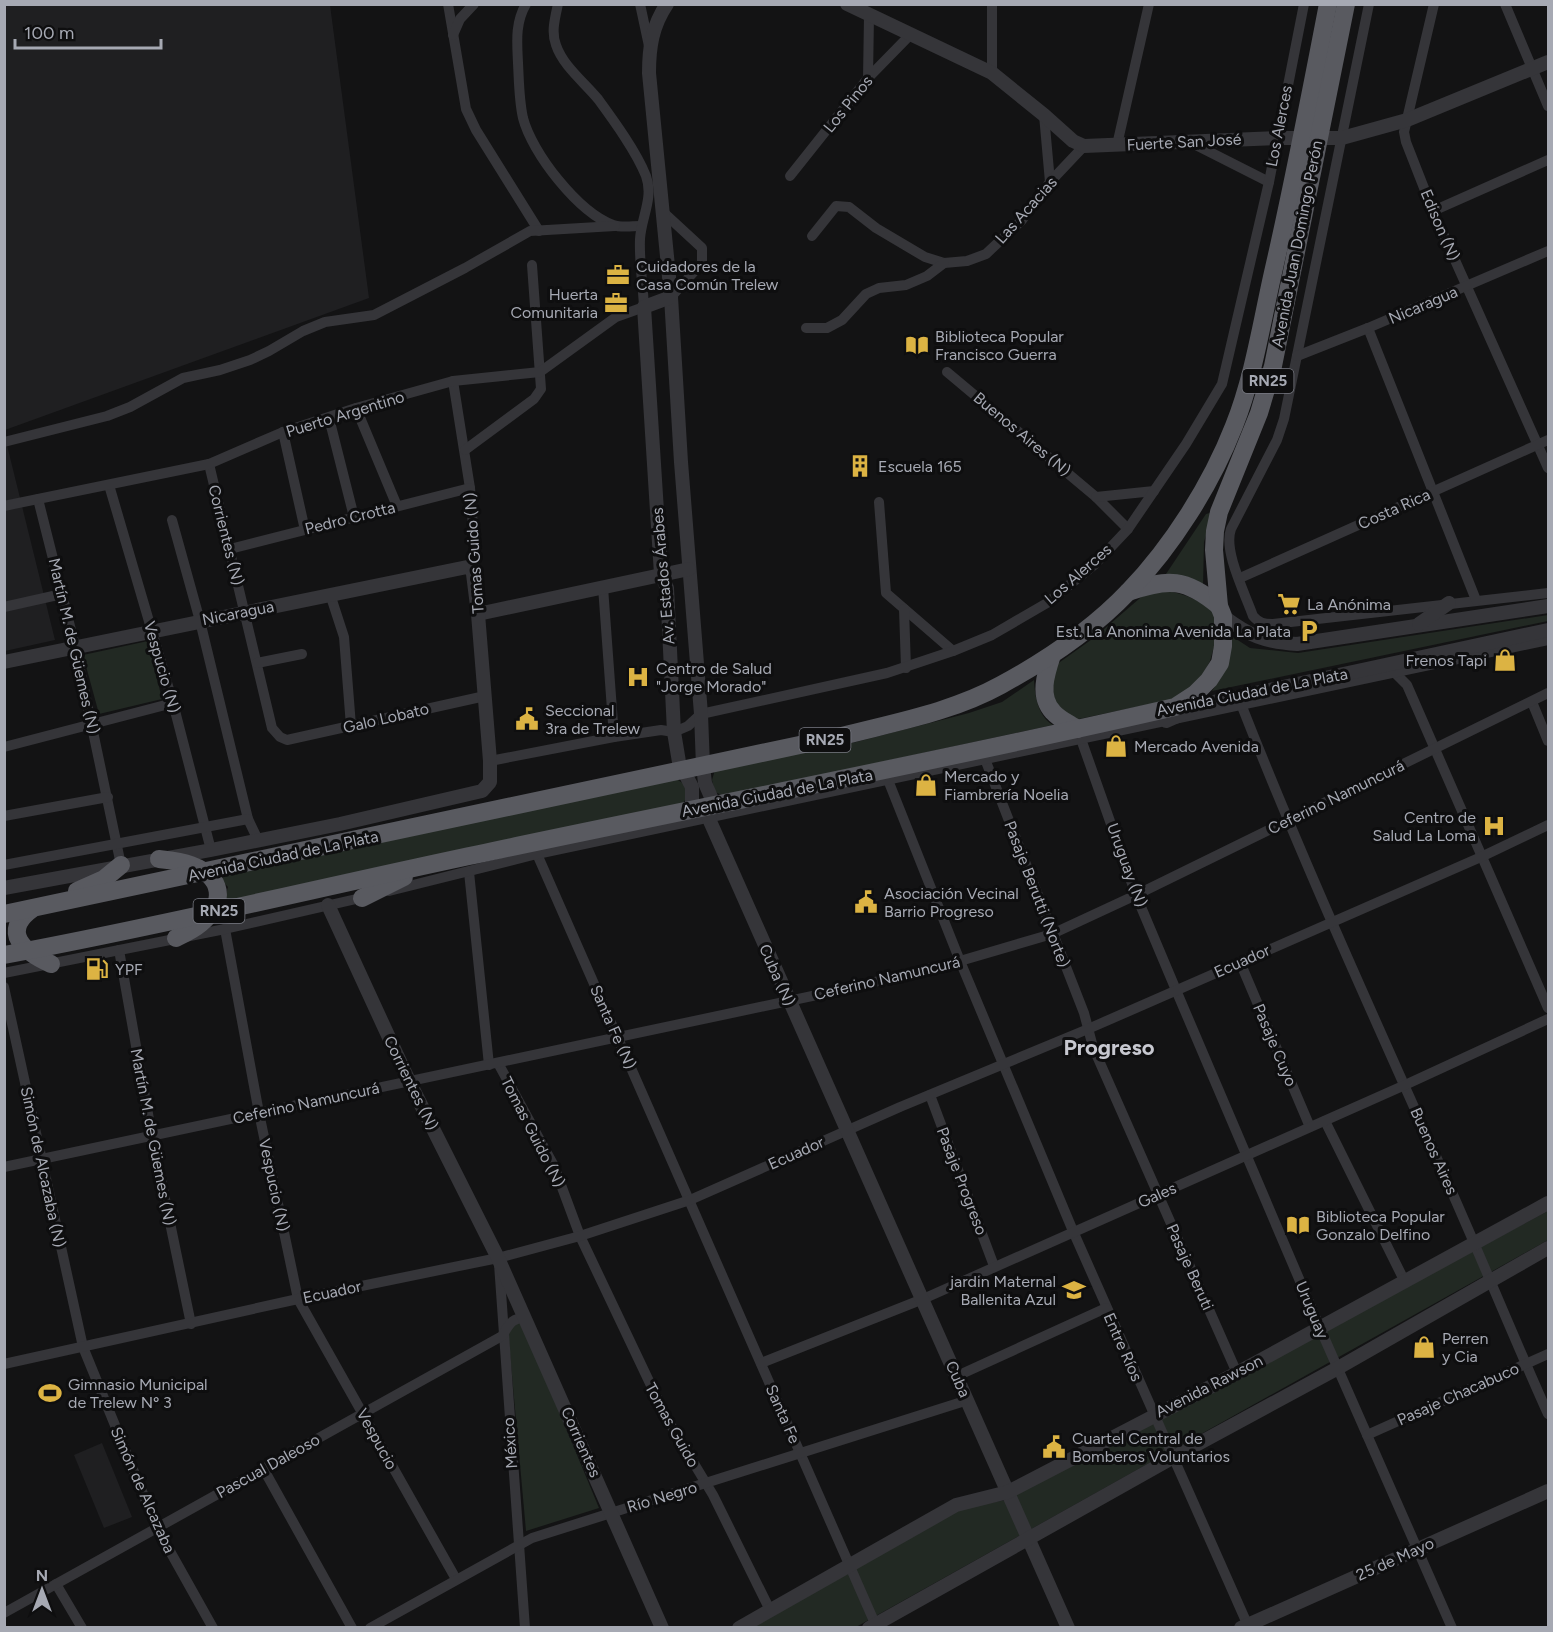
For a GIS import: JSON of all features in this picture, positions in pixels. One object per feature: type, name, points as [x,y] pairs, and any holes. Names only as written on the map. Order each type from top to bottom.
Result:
[{"type":"highway","name":"Avenida Juan Domingo Perón","points":[[1171,714],[1209,680],[1220,663],[1223,646],[1214,550],[1215,531],[1219,512],[1259,413],[1273,366],[1312,129],[1329,4]]},
{"type":"highway","name":"Avenida Juan Domingo Perón","points":[[1312,129],[1346,4]]},
{"type":"highway","name":"Avenida Juan Domingo Perón","points":[[1128,592],[1189,513],[1215,469],[1234,425],[1308,150]]},
{"type":"highway","points":[[1128,592],[1153,584],[1172,582],[1202,592],[1221,611]]},
{"type":"highway","name":"RN25","points":[[1052,656],[1128,592]]},
{"type":"highway","points":[[1052,656],[1044,678],[1046,700],[1053,712],[1079,734]]},
{"type":"highway","name":"Avenida Ciudad de La Plata","points":[[4,914],[587,791],[624,774],[703,762],[769,744],[842,736],[941,711],[1000,686],[1052,656]]},
{"type":"highway","name":"Avenida Ciudad de La Plata","points":[[4,955],[692,809],[711,811],[1171,714]]},
{"type":"highway","points":[[895,774],[936,770]]},
{"type":"highway","points":[[159,859],[191,865],[215,880],[219,890],[219,899],[211,912],[200,924],[176,938]]},
{"type":"highway","points":[[362,897],[432,864]]},
{"type":"highway","points":[[51,964],[25,951],[15,943],[14,924],[21,915],[94,885],[121,865]]},
{"type":"street","points":[[448,4],[466,109],[476,130],[539,231]]},
{"type":"street","points":[[453,35],[460,19],[474,4]]},
{"type":"street","points":[[526,4],[516,31],[520,102],[529,133],[556,178],[569,194],[594,215],[615,226]]},
{"type":"street","name":"Av. Estados Árabes","points":[[558,4],[554,33],[555,44],[561,55],[598,99],[639,161],[648,184],[648,201],[641,226],[640,242],[661,574],[667,588],[674,732],[682,766],[692,787],[692,809]]},
{"type":"street","name":"Av. Estados Árabes","points":[[640,4],[649,46],[649,73],[671,297],[703,762],[711,811]]},
{"type":"street","name":"Av. Estados Árabes","points":[[649,46],[658,10],[667,4]]},
{"type":"street","points":[[847,4],[992,73],[1073,141],[1084,146]]},
{"type":"street","points":[[992,4],[992,73]]},
{"type":"street","points":[[1117,145],[1149,4]]},
{"type":"street","name":"Los Alerces","points":[[674,732],[688,726],[701,714],[906,668],[992,635],[1047,603],[1094,565],[1128,529],[1186,444],[1222,384],[1269,182],[1304,4]]},
{"type":"street","name":"Avenida Juan Domingo Perón","points":[[1369,4],[1284,419],[1277,440],[1228,537],[1230,550],[1253,616],[1258,622],[1273,624],[1449,603]]},
{"type":"street","name":"Edison (N)","points":[[1434,4],[1404,132],[1406,142],[1433,211],[1467,287],[1543,442],[1548,468]]},
{"type":"street","points":[[1505,4],[1548,106]]},
{"type":"street","points":[[868,78],[869,16]]},
{"type":"street","name":"Los Pinos","points":[[790,176],[868,78],[910,35]]},
{"type":"street","name":"Fuerte San José","points":[[1084,146],[1277,138],[1342,138],[1407,120],[1548,62]]},
{"type":"street","points":[[1044,115],[1050,182]]},
{"type":"street","points":[[1187,141],[1269,182]]},
{"type":"street","name":"Las Acacias","points":[[812,236],[837,206],[842,205],[849,207],[876,228],[925,257],[944,263],[967,261],[986,254],[1022,219],[1050,182],[1084,146]]},
{"type":"street","points":[[1433,211],[1548,160]]},
{"type":"street","points":[[663,212],[702,248],[702,263],[671,297]]},
{"type":"street","points":[[4,442],[107,416],[130,407],[183,378],[220,370],[250,360],[303,331],[325,322],[374,315],[530,231],[641,226]]},
{"type":"street","name":"Nicaragua","points":[[1297,356],[1467,287],[1548,251]]},
{"type":"street","points":[[806,328],[827,327],[835,324],[842,320],[866,294],[879,288],[906,285],[927,276],[944,263]]},
{"type":"street","points":[[465,450],[534,399],[541,389],[532,265]]},
{"type":"street","name":"Puerto Argentino","points":[[4,506],[209,464],[283,432],[356,408],[453,381],[540,372],[616,317],[671,297]]},
{"type":"street","points":[[1368,328],[1476,600]]},
{"type":"street","name":"Buenos Aires (N)","points":[[947,372],[1096,497],[1128,529]]},
{"type":"street","name":"Tomas Guido (N)","points":[[453,381],[470,488],[475,552],[472,566],[490,761]]},
{"type":"street","points":[[356,408],[397,506]]},
{"type":"street","points":[[329,418],[354,517]]},
{"type":"street","points":[[283,432],[305,530]]},
{"type":"street","name":"Costa Rica","points":[[1240,578],[1543,442]]},
{"type":"street","name":"Corrientes (N)","points":[[209,464],[272,728],[280,737],[287,740]]},
{"type":"street","name":"Vespucio (N)","points":[[109,485],[173,703],[211,850]]},
{"type":"street","name":"Pedro Crotta","points":[[230,549],[470,488]]},
{"type":"street","points":[[1096,497],[1154,491]]},
{"type":"street","name":"Martín M. de Güemes (N)","points":[[39,499],[93,724],[121,865]]},
{"type":"street","points":[[879,502],[886,593],[953,651]]},
{"type":"street","points":[[172,519],[200,621],[248,819],[258,840]]},
{"type":"street","name":"Nicaragua","points":[[4,662],[472,566]]},
{"type":"street","points":[[478,614],[689,569]]},
{"type":"street","points":[[603,587],[614,736]]},
{"type":"street","points":[[1414,628],[1449,603],[1548,593]]},
{"type":"street","points":[[4,607],[62,594]]},
{"type":"street","points":[[330,594],[344,637],[351,726]]},
{"type":"street","points":[[1221,611],[1238,628],[1258,639],[1297,644],[1548,606]]},
{"type":"street","points":[[904,609],[906,668]]},
{"type":"street","name":"Avenida Ciudad de La Plata","points":[[1171,714],[1204,704],[1548,630]]},
{"type":"street","name":"Avenida Ciudad de La Plata","points":[[1171,714],[1241,704],[1548,640]]},
{"type":"street","points":[[257,663],[302,654]]},
{"type":"street","points":[[1360,670],[1395,673],[1407,685],[1548,1008]]},
{"type":"street","name":"Ceferino Namuncurá","points":[[4,1167],[789,1001],[960,961],[1052,934],[1548,693]]},
{"type":"street","name":"Galo Lobato","points":[[287,740],[484,696]]},
{"type":"street","points":[[1532,702],[1548,741]]},
{"type":"street","points":[[4,747],[173,703]]},
{"type":"street","points":[[1241,704],[1333,922]]},
{"type":"street","points":[[490,761],[614,736],[661,730],[674,732]]},
{"type":"street","name":"Avenida Ciudad de La Plata","points":[[936,770],[1079,734]]},
{"type":"street","name":"Uruguay (N)","points":[[1079,734],[1136,895],[1176,990]]},
{"type":"street","name":"Pasaje Berutti (Norte)","points":[[985,759],[1084,1013],[1088,1029]]},
{"type":"street","name":"Avenida Ciudad de La Plata","points":[[4,888],[211,850],[482,791],[490,782],[490,761]]},
{"type":"street","name":"Entre Ríos","points":[[895,774],[960,961],[1072,1232],[1246,1627]]},
{"type":"street","points":[[4,816],[108,797]]},
{"type":"street","name":"Avenida Ciudad de La Plata","points":[[328,905],[711,811]]},
{"type":"street","name":"Cuba (N)","points":[[711,811],[789,1001],[847,1130]]},
{"type":"street","points":[[4,865],[248,819]]},
{"type":"street","name":"Ecuador","points":[[4,1364],[298,1299],[498,1258],[580,1236],[690,1200],[847,1130],[1088,1029],[1333,922],[1548,825]]},
{"type":"street","name":"Santa Fe (N)","points":[[537,854],[690,1200]]},
{"type":"street","name":"Tomas Guido (N)","points":[[469,872],[493,1064],[554,1166],[580,1236]]},
{"type":"street","points":[[4,973],[328,905]]},
{"type":"street","name":"Corrientes (N)","points":[[328,905],[409,1081],[498,1258]]},
{"type":"street","name":"Buenos Aires","points":[[1333,922],[1476,1244],[1548,1414]]},
{"type":"street","name":"Vespucio (N)","points":[[225,928],[298,1299]]},
{"type":"street","name":"Martín M. de Güemes (N)","points":[[119,950],[152,1136],[191,1324]]},
{"type":"street","name":"Pasaje Cuyo","points":[[1240,962],[1310,1127]]},
{"type":"street","name":"Simón de Alcazaba (N)","points":[[4,987],[83,1347]]},
{"type":"street","name":"Uruguay","points":[[1176,990],[1320,1328],[1452,1628]]},
{"type":"street","name":"Gales","points":[[761,1363],[922,1299],[1325,1121],[1548,1019]]},
{"type":"street","name":"Pasaje Beruti","points":[[1088,1029],[1106,1078],[1237,1373]]},
{"type":"street","name":"Pasaje Progreso","points":[[930,1095],[994,1266]]},
{"type":"street","points":[[1325,1121],[1405,1282]]},
{"type":"street","name":"Cuba","points":[[847,1130],[1068,1628]]},
{"type":"street","name":"Santa Fe","points":[[690,1200],[850,1565],[874,1626]]},
{"type":"street","name":"Avenida Rawson","points":[[739,1628],[956,1505],[1008,1492],[1237,1373],[1548,1203]]},
{"type":"street","name":"Tomas Guido","points":[[580,1236],[666,1417],[706,1483],[770,1610]]},
{"type":"street","points":[[874,1626],[1172,1458],[1338,1368],[1548,1248]]},
{"type":"street","name":"Corrientes","points":[[498,1258],[662,1628]]},
{"type":"street","name":"México","points":[[498,1258],[525,1628]]},
{"type":"street","name":"Vespucio","points":[[298,1299],[456,1579]]},
{"type":"street","points":[[957,1376],[1106,1308]]},
{"type":"street","name":"Pascual Daleoso","points":[[4,1613],[502,1336],[512,1321],[526,1318]]},
{"type":"street","name":"Simón de Alcazaba","points":[[83,1347],[157,1528],[213,1628]]},
{"type":"street","name":"Pasaje Chacabuco","points":[[1367,1435],[1548,1354]]},
{"type":"street","name":"Río Negro","points":[[370,1628],[532,1538],[968,1400]]},
{"type":"street","points":[[263,1468],[352,1628]]},
{"type":"street","name":"25 de Mayo","points":[[1246,1627],[1548,1491]]},
{"type":"street","points":[[56,1584],[82,1628]]},
{"type":"shaded area","points":[[5,4],[330,5],[369,298],[5,430]]},
{"type":"shaded area","points":[[4,433],[55,640],[5,651],[4,651]]},
{"type":"shaded area","points":[[1213,512],[1204,542],[1203,586],[1192,579],[1166,574],[1206,514]]},
{"type":"shaded area","points":[[1161,590],[1189,597],[1214,613],[1216,639],[1210,661],[1202,676],[1179,698],[1074,720],[1051,702],[1053,667],[1095,637],[1147,592]]},
{"type":"shaded area","points":[[1548,615],[1548,621],[1212,691],[1220,679],[1230,635],[1250,648],[1298,653]]},
{"type":"shaded area","points":[[148,641],[162,699],[99,714],[83,655]]},
{"type":"shaded area","points":[[1034,680],[1036,699],[1041,711],[1053,725],[724,796],[715,792],[712,780],[715,770],[856,742],[969,713],[1002,702]]},
{"type":"shaded area","points":[[675,778],[684,784],[687,796],[682,806],[223,905],[228,887],[218,876]]},
{"type":"shaded area","points":[[1548,1211],[1548,1240],[856,1627],[751,1628],[963,1508],[1006,1500]]},
{"type":"shaded area","points":[[522,1322],[599,1508],[526,1531],[508,1331],[514,1323]]},
{"type":"shaded area","points":[[102,1443],[132,1517],[104,1528],[74,1455]]},
{"type":"place","name":"Cuidadores de la Casa Común Trelew","points":[[618,275]]},
{"type":"place","name":"Huerta Comunitaria","points":[[616,303]]},
{"type":"place","name":"Biblioteca Popular Francisco Guerra","points":[[917,345]]},
{"type":"place","name":"Escuela 165","points":[[860,466]]},
{"type":"place","name":"La Anónima","points":[[1289,604]]},
{"type":"place","name":"Est. La Anonima Avenida La Plata","points":[[1309,631]]},
{"type":"place","name":"Frenos Tapi","points":[[1505,660]]},
{"type":"place","name":"Centro de Salud \"Jorge Morado\"","points":[[638,677]]},
{"type":"place","name":"Seccional 3ra de Trelew","points":[[527,719]]},
{"type":"place","name":"Mercado Avenida","points":[[1116,746]]},
{"type":"place","name":"Mercado y Fiambrería Noelia","points":[[926,785]]},
{"type":"place","name":"Centro de Salud La Loma","points":[[1494,826]]},
{"type":"place","name":"Asociación Vecinal Barrio Progreso","points":[[866,902]]},
{"type":"place","name":"YPF","points":[[97,969]]},
{"type":"place","name":"Biblioteca Popular Gonzalo Delfino","points":[[1298,1225]]},
{"type":"place","name":"jardin Maternal Ballenita Azul","points":[[1074,1290]]},
{"type":"place","name":"Perren y Cia","points":[[1424,1347]]},
{"type":"place","name":"Gimnasio Municipal de Trelew Nº 3","points":[[50,1393]]},
{"type":"place","name":"Cuartel Central de Bomberos Voluntarios","points":[[1054,1447]]},
{"type":"district","name":"Progreso","points":[[1109,1047]]}]
